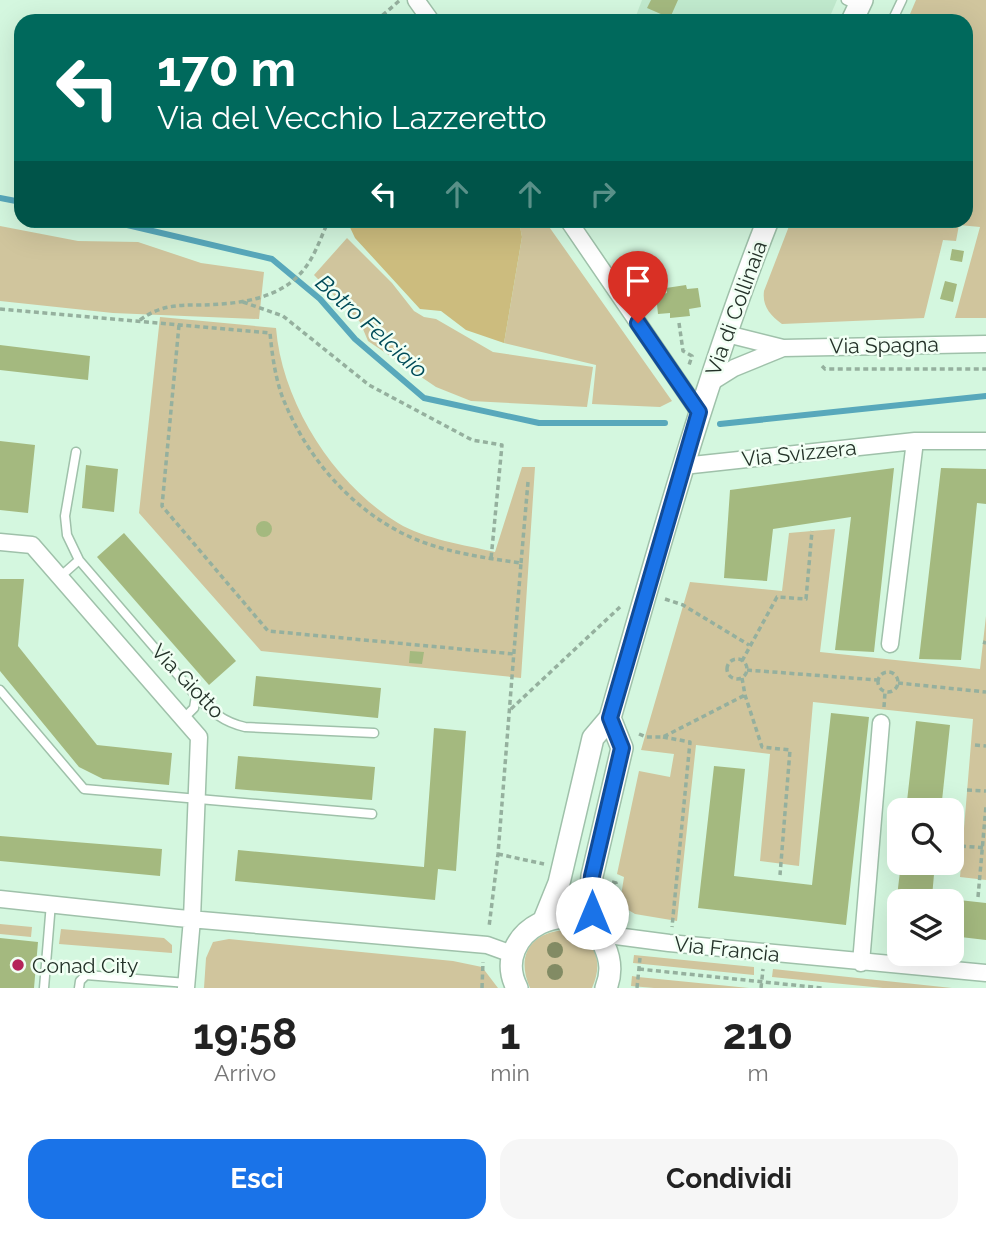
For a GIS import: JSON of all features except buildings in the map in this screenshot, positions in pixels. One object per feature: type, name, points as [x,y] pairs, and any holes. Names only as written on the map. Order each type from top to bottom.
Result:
[{"type":"street","points":[[573,228],[699,412]]},
{"type":"street","name":"Via di Collinaia","points":[[544,920],[559,883],[593,737],[610,718],[699,412],[737,299],[765,228]]},
{"type":"street","name":"Via Spagna","points":[[727,334],[783,348],[986,344]]},
{"type":"street","name":"Via Spagna","points":[[710,383],[734,368],[783,348]]},
{"type":"street","points":[[889,652],[915,441]]},
{"type":"street","name":"Via Svizzera","points":[[683,466],[915,441],[986,441]]},
{"type":"street","name":"Via Giotto","points":[[0,542],[32,545],[199,737],[192,919],[186,986]]},
{"type":"street","points":[[861,963],[882,717]]},
{"type":"street","points":[[606,988],[611,967],[608,953],[594,929],[590,897],[592,876],[622,748],[610,718]]},
{"type":"street","points":[[0,899],[487,945],[512,954]]},
{"type":"street","points":[[517,988],[512,975],[512,954],[531,928],[544,920],[557,917],[581,921],[594,929]]},
{"type":"street","name":"Via Francia","points":[[594,929],[616,936],[669,943],[986,973]]},
{"type":"lane","name":"Via Giotto","points":[[76,452],[65,516],[67,535],[79,560],[196,696],[215,714],[244,727],[374,733]]},
{"type":"lane","points":[[61,576],[79,560]]},
{"type":"lane","points":[[0,690],[84,789],[372,814]]},
{"type":"lane","points":[[183,719],[194,708],[196,696]]},
{"type":"lane","points":[[44,988],[51,904]]},
{"type":"lane","points":[[79,988],[80,981],[86,975],[186,986]]},
{"type":"path","points":[[384,14],[400,0]]},
{"type":"path","points":[[139,321],[161,308],[177,304],[225,304],[271,294],[287,285],[304,270],[325,228]]},
{"type":"path","points":[[243,302],[283,316],[369,385],[472,440],[502,445],[491,559]]},
{"type":"path","points":[[0,309],[270,333],[273,362],[282,395],[304,441],[338,485],[358,504],[398,531],[434,546],[521,563]]},
{"type":"path","points":[[679,323],[683,351],[692,356],[689,365]]},
{"type":"path","points":[[179,325],[162,506],[268,631],[514,654]]},
{"type":"path","points":[[814,346],[817,361],[824,369],[986,369]]},
{"type":"path","points":[[482,988],[482,967],[498,854],[528,482]]},
{"type":"path","points":[[742,661],[777,597],[806,599],[812,531]]},
{"type":"path","points":[[509,711],[621,605]]},
{"type":"path","points":[[683,605],[750,645]]},
{"type":"path","points":[[887,672],[889,652]]},
{"type":"path","points":[[742,661],[733,661],[728,665],[727,671],[733,678],[742,678]]},
{"type":"path","points":[[742,661],[747,670]]},
{"type":"path","points":[[747,670],[742,678],[745,695],[762,747],[790,750],[780,874]]},
{"type":"path","points":[[747,670],[877,680]]},
{"type":"path","points":[[887,672],[896,676],[898,683],[892,692],[885,692],[878,687],[877,680],[881,674],[887,672]]},
{"type":"path","points":[[898,683],[986,692]]},
{"type":"path","points":[[882,717],[885,692]]},
{"type":"path","points":[[663,737],[745,695]]},
{"type":"path","points":[[646,737],[690,742],[673,921]]},
{"type":"path","points":[[975,745],[986,746]]},
{"type":"path","points":[[967,790],[986,792]]},
{"type":"path","points":[[978,897],[986,806]]},
{"type":"path","points":[[964,846],[984,848]]},
{"type":"path","points":[[498,854],[555,866]]},
{"type":"path","points":[[616,883],[615,900],[619,911],[630,921]]},
{"type":"path","points":[[637,988],[641,956]]},
{"type":"path","points":[[761,988],[763,968]]},
{"type":"path","points":[[639,969],[822,988]]},
{"type":"shaded area","points":[[642,0],[837,0],[831,14],[637,14]]},
{"type":"shaded area","points":[[916,0],[986,0],[986,318],[955,318],[980,227],[973,226],[973,14],[910,14]]},
{"type":"shaded area","points":[[0,226],[78,241],[138,242],[201,263],[264,272],[259,319],[113,313],[0,301]]},
{"type":"shaded area","points":[[350,228],[520,228],[522,237],[504,343],[466,330],[441,311],[420,309],[355,238]]},
{"type":"shaded area","points":[[520,228],[550,228],[672,401],[660,407],[592,404],[596,365],[504,343],[522,237]]},
{"type":"shaded area","points":[[788,228],[958,228],[956,241],[943,240],[924,318],[782,324],[768,310],[764,291]]},
{"type":"shaded area","points":[[347,238],[392,283],[414,311],[424,317],[436,319],[493,352],[593,367],[587,407],[471,401],[436,387],[368,341],[360,322],[314,275]]},
{"type":"shaded area","points":[[160,317],[276,328],[280,356],[289,385],[315,439],[353,487],[408,529],[445,541],[495,552],[522,467],[535,467],[521,678],[261,651],[139,513]]},
{"type":"shaded area","points":[[835,529],[820,652],[980,669],[986,616],[986,880],[960,877],[964,875],[964,828],[973,719],[813,702],[799,866],[760,861],[770,754],[696,745],[677,921],[635,914],[625,908],[621,896],[624,877],[617,874],[639,771],[670,777],[674,754],[641,750],[690,582],[782,591],[789,533]]},
{"type":"shaded area","points":[[0,924],[32,927],[31,937],[0,934]]},
{"type":"shaded area","points":[[61,929],[164,938],[172,945],[172,953],[59,944]]},
{"type":"shaded area","points":[[568,930],[585,940],[595,953],[597,969],[592,988],[530,988],[525,965],[530,947],[545,935]]},
{"type":"shaded area","points":[[229,939],[453,961],[482,967],[498,988],[204,988],[206,958],[213,942]]},
{"type":"shaded area","points":[[634,955],[754,967],[754,975],[633,963]]},
{"type":"shaded area","points":[[773,969],[952,988],[883,988],[772,977]]},
{"type":"shaded area","points":[[632,976],[749,988],[631,986]]},
{"type":"waterway","name":"Botro Felciaio","points":[[0,198],[14,201]]},
{"type":"waterway","name":"Botro Felciaio","points":[[140,228],[272,259],[320,299],[355,339],[424,398],[539,423],[665,423]]},
{"type":"waterway","name":"Botro Felciaio","points":[[720,424],[986,396]]},
{"type":"place","name":"Conad City","points":[[18,965]]},
{"type":"route","points":[[592,913],[592,876],[622,748],[610,718],[699,412],[638,323]]}]
